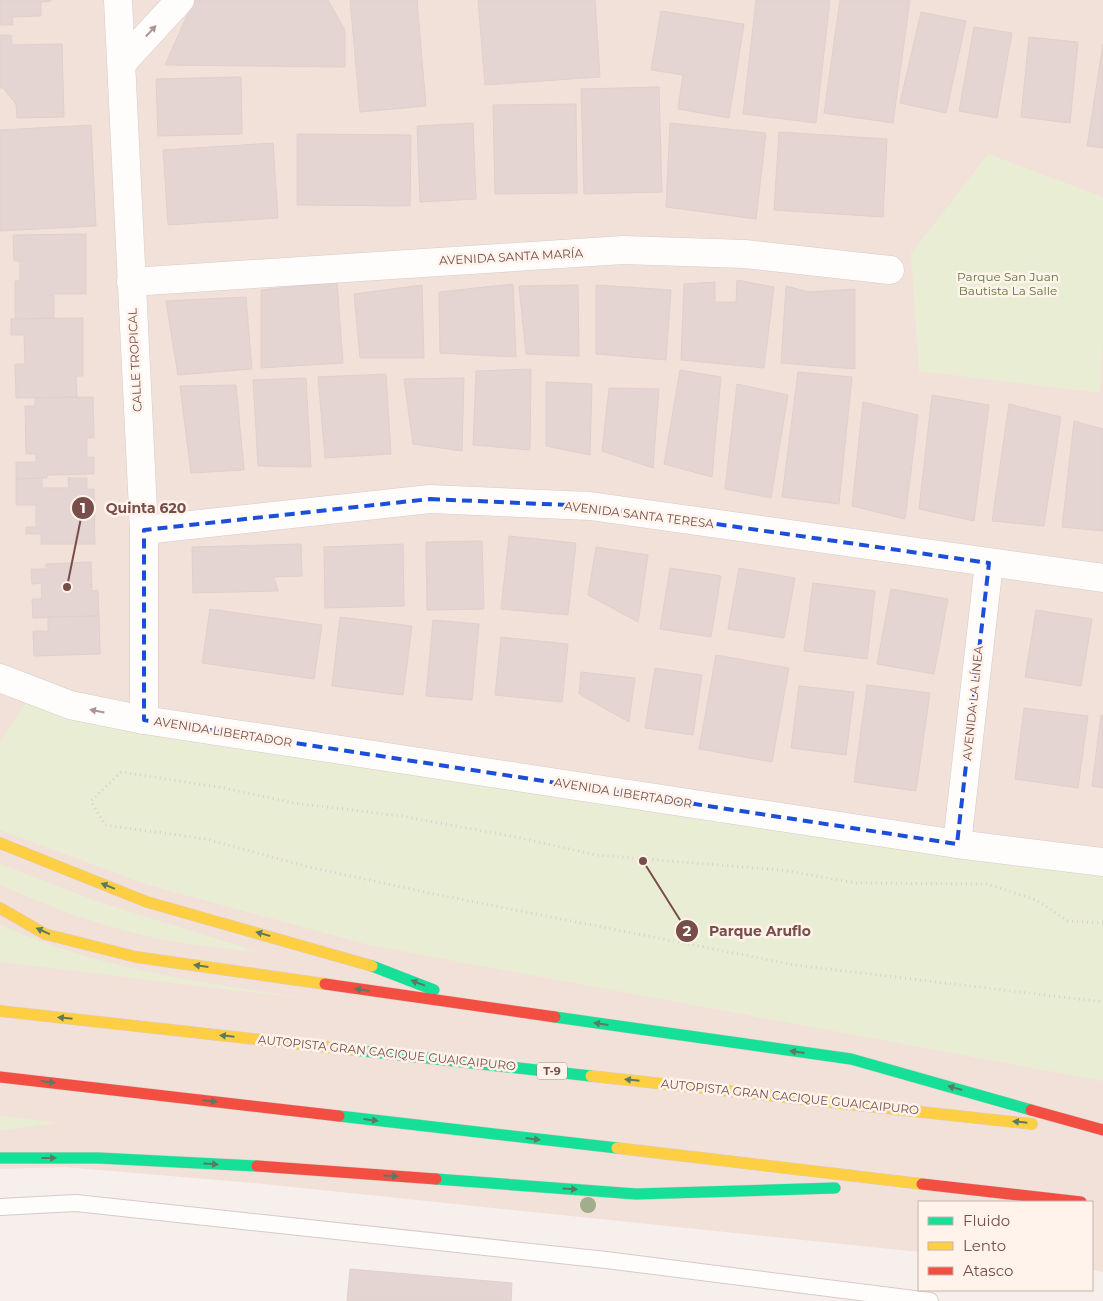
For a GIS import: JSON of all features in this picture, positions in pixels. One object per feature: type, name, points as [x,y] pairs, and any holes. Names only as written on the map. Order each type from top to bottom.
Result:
[{"type":"highway","points":[[0,843],[146,902],[362,962],[479,1007]]},
{"type":"highway","points":[[0,908],[45,934],[136,957],[851,1059],[1103,1131]]},
{"type":"highway","name":"AUTOPISTA GRAN CACIQUE GUAICAIPURO","points":[[0,1011],[1103,1131]]},
{"type":"highway","points":[[0,1076],[1072,1201]]},
{"type":"highway","points":[[0,1158],[99,1158],[253,1166],[636,1194],[929,1185]]},
{"type":"street","name":"CALLE TROPICAL","points":[[118,0],[130,282],[144,530],[144,720]]},
{"type":"street","points":[[122,63],[180,0]]},
{"type":"street","name":"AVENIDA SANTA MARÍA","points":[[130,282],[623,250],[745,254],[890,270]]},
{"type":"street","name":"AVENIDA SANTA TERESA","points":[[144,530],[430,499],[590,506],[1103,578]]},
{"type":"street","name":"AVENIDA LA LÍNEA","points":[[958,844],[989,563]]},
{"type":"street","name":"AVENIDA LIBERTADOR","points":[[0,678],[70,705],[144,720],[958,844],[1103,862]]},
{"type":"lane","points":[[0,1207],[76,1203],[606,1260],[930,1301]]},
{"type":"path","points":[[1103,924],[1068,921],[1036,900],[987,884],[856,883],[781,870],[596,855],[516,837],[401,816],[294,803],[224,788],[122,772],[91,801],[105,825],[206,839],[310,867],[581,924],[794,966],[1103,1002]]},
{"type":"highlighted area","points":[[430,499],[590,506],[989,563],[957,844],[144,720],[144,530]]},
{"type":"shaded area","points":[[0,0],[1103,0],[1103,1272],[1093,1270],[1093,1201],[918,1201],[918,1252],[253,1183],[64,1167],[0,1169]]},
{"type":"green space","name":"Parque San Juan Bautista La Salle","points":[[988,154],[1103,197],[1103,342],[1100,393],[919,371],[911,254]]},
{"type":"green space","points":[[26,703],[1103,867],[1103,1081],[369,945],[148,885],[0,830],[0,742]]},
{"type":"green space","points":[[0,864],[96,901],[258,952],[159,939],[78,916],[0,885]]},
{"type":"green space","points":[[0,924],[38,940],[115,964],[195,981],[316,1000],[0,962]]},
{"type":"green space","points":[[0,1116],[61,1123],[0,1130]]},
{"type":"building","points":[[0,0],[51,1],[41,2],[41,16],[12,17],[13,25],[0,25]]},
{"type":"building","points":[[194,0],[328,0],[345,30],[345,67],[165,65]]},
{"type":"building","points":[[350,0],[417,0],[426,106],[360,112]]},
{"type":"building","points":[[478,0],[595,0],[600,77],[485,85]]},
{"type":"building","points":[[756,0],[830,0],[816,123],[743,114]]},
{"type":"building","points":[[840,0],[910,0],[893,123],[824,113]]},
{"type":"building","points":[[661,11],[744,24],[729,118],[678,109],[683,75],[651,70]]},
{"type":"building","points":[[921,12],[966,21],[946,113],[900,103]]},
{"type":"building","points":[[974,27],[1012,33],[997,118],[959,111]]},
{"type":"building","points":[[0,35],[11,35],[12,45],[62,44],[64,117],[17,118],[16,104],[3,88],[0,88]]},
{"type":"building","points":[[1029,37],[1078,42],[1070,123],[1021,117]]},
{"type":"building","points":[[1103,44],[1103,148],[1087,146]]},
{"type":"building","points":[[241,77],[242,134],[158,136],[156,79]]},
{"type":"building","points":[[659,87],[662,192],[584,194],[581,89]]},
{"type":"building","points":[[576,104],[577,193],[495,194],[493,105]]},
{"type":"building","points":[[473,123],[476,199],[420,202],[417,126]]},
{"type":"building","points":[[670,123],[766,133],[756,219],[666,207]]},
{"type":"building","points":[[91,125],[96,226],[0,231],[0,130]]},
{"type":"building","points":[[779,132],[887,139],[883,217],[774,210]]},
{"type":"building","points":[[297,134],[411,135],[410,206],[297,205]]},
{"type":"building","points":[[273,143],[278,218],[168,225],[163,150]]},
{"type":"building","points":[[86,234],[86,294],[54,294],[54,318],[15,319],[15,281],[20,281],[20,261],[14,261],[13,235]]},
{"type":"building","points":[[737,280],[774,287],[764,368],[681,360],[684,284],[715,282],[715,302],[736,302]]},
{"type":"building","points":[[337,282],[343,363],[261,368],[261,290]]},
{"type":"building","points":[[513,284],[516,357],[440,353],[439,292]]},
{"type":"building","points":[[422,285],[424,358],[360,358],[354,294]]},
{"type":"building","points":[[578,285],[579,356],[526,354],[519,286]]},
{"type":"building","points":[[596,285],[671,290],[666,360],[596,354]]},
{"type":"building","points":[[786,286],[809,292],[855,289],[855,369],[781,363]]},
{"type":"building","points":[[246,297],[252,369],[178,375],[166,301]]},
{"type":"building","points":[[83,318],[83,376],[76,376],[77,397],[16,398],[15,364],[25,364],[24,335],[11,335],[11,319]]},
{"type":"building","points":[[531,369],[530,450],[473,445],[476,371]]},
{"type":"building","points":[[680,370],[721,377],[712,477],[664,464]]},
{"type":"building","points":[[798,372],[852,377],[839,504],[782,497]]},
{"type":"building","points":[[386,374],[391,454],[325,458],[318,377]]},
{"type":"building","points":[[306,378],[311,467],[258,466],[253,380]]},
{"type":"building","points":[[464,378],[462,451],[413,444],[404,379]]},
{"type":"building","points":[[546,382],[592,384],[590,455],[546,446]]},
{"type":"building","points":[[737,384],[788,395],[771,498],[725,489]]},
{"type":"building","points":[[236,385],[244,470],[191,473],[180,386]]},
{"type":"building","points":[[609,388],[659,389],[653,468],[602,451]]},
{"type":"building","points":[[932,395],[989,405],[974,521],[919,509]]},
{"type":"building","points":[[93,397],[94,438],[87,438],[87,457],[94,457],[94,474],[47,475],[47,478],[16,479],[16,462],[36,462],[36,454],[26,454],[25,406],[35,406],[35,398]]},
{"type":"building","points":[[863,402],[918,415],[905,519],[852,506]]},
{"type":"building","points":[[1009,404],[1061,417],[1044,526],[992,521]]},
{"type":"building","points":[[1074,421],[1103,429],[1103,531],[1062,527]]},
{"type":"building","points":[[42,478],[42,488],[69,488],[68,478],[87,478],[87,489],[94,489],[95,544],[41,544],[41,534],[26,534],[26,527],[36,527],[36,505],[16,505],[16,479]]},
{"type":"building","points":[[509,536],[576,543],[568,615],[501,609]]},
{"type":"building","points":[[482,541],[484,609],[427,610],[426,542]]},
{"type":"building","points":[[301,544],[302,576],[274,577],[278,591],[193,593],[192,547]]},
{"type":"building","points":[[403,544],[404,606],[325,608],[324,547]]},
{"type":"building","points":[[596,547],[648,555],[638,622],[588,595]]},
{"type":"building","points":[[91,562],[92,591],[98,590],[99,616],[33,618],[32,599],[42,599],[41,583],[32,584],[31,569],[46,569],[46,564]]},
{"type":"building","points":[[670,568],[721,576],[711,637],[660,629]]},
{"type":"building","points":[[739,568],[795,578],[784,638],[728,629]]},
{"type":"building","points":[[813,583],[875,591],[867,659],[804,651]]},
{"type":"building","points":[[891,589],[948,599],[934,674],[877,664]]},
{"type":"building","points":[[210,609],[322,625],[314,679],[202,663]]},
{"type":"building","points":[[1036,610],[1092,619],[1081,686],[1025,677]]},
{"type":"building","points":[[99,616],[100,654],[34,656],[33,631],[48,631],[48,617]]},
{"type":"building","points":[[340,617],[412,626],[403,695],[332,686]]},
{"type":"building","points":[[433,620],[479,624],[472,700],[426,696]]},
{"type":"building","points":[[501,637],[568,644],[562,702],[495,695]]},
{"type":"building","points":[[716,655],[789,668],[772,762],[699,749]]},
{"type":"building","points":[[655,668],[702,675],[693,735],[645,728]]},
{"type":"building","points":[[581,672],[635,678],[629,722],[579,694]]},
{"type":"building","points":[[867,685],[930,693],[916,791],[854,782]]},
{"type":"building","points":[[799,686],[854,692],[846,755],[791,748]]},
{"type":"building","points":[[1024,708],[1088,716],[1078,788],[1015,779]]},
{"type":"building","points":[[1101,715],[1103,715],[1103,788],[1092,786]]},
{"type":"building","points":[[350,1269],[512,1283],[511,1301],[347,1301]]},
{"type":"traffic: fast","points":[[372,966],[434,990]]},
{"type":"traffic: fast","points":[[555,1017],[851,1059],[1031,1110]]},
{"type":"traffic: fast","points":[[354,1050],[591,1076]]},
{"type":"traffic: fast","points":[[339,1116],[617,1148]]},
{"type":"traffic: fast","points":[[0,1158],[99,1158],[257,1166]]},
{"type":"traffic: fast","points":[[436,1179],[636,1194],[835,1188]]},
{"type":"traffic: slow","points":[[0,843],[147,902],[372,966]]},
{"type":"traffic: slow","points":[[0,908],[45,934],[136,957],[325,984]]},
{"type":"traffic: slow","points":[[0,1011],[354,1050]]},
{"type":"traffic: slow","points":[[591,1076],[1032,1124]]},
{"type":"traffic: slow","points":[[617,1148],[922,1184]]},
{"type":"traffic: jam","points":[[325,984],[555,1017]]},
{"type":"traffic: jam","points":[[0,1077],[339,1116]]},
{"type":"traffic: jam","points":[[1031,1110],[1103,1130]]},
{"type":"traffic: jam","points":[[257,1166],[436,1179]]},
{"type":"traffic: jam","points":[[922,1184],[1072,1201]]},
{"type":"place","name":"Quinta 620","points":[[67,587]]},
{"type":"place","name":"Parque Aruflo","points":[[643,861]]}]
